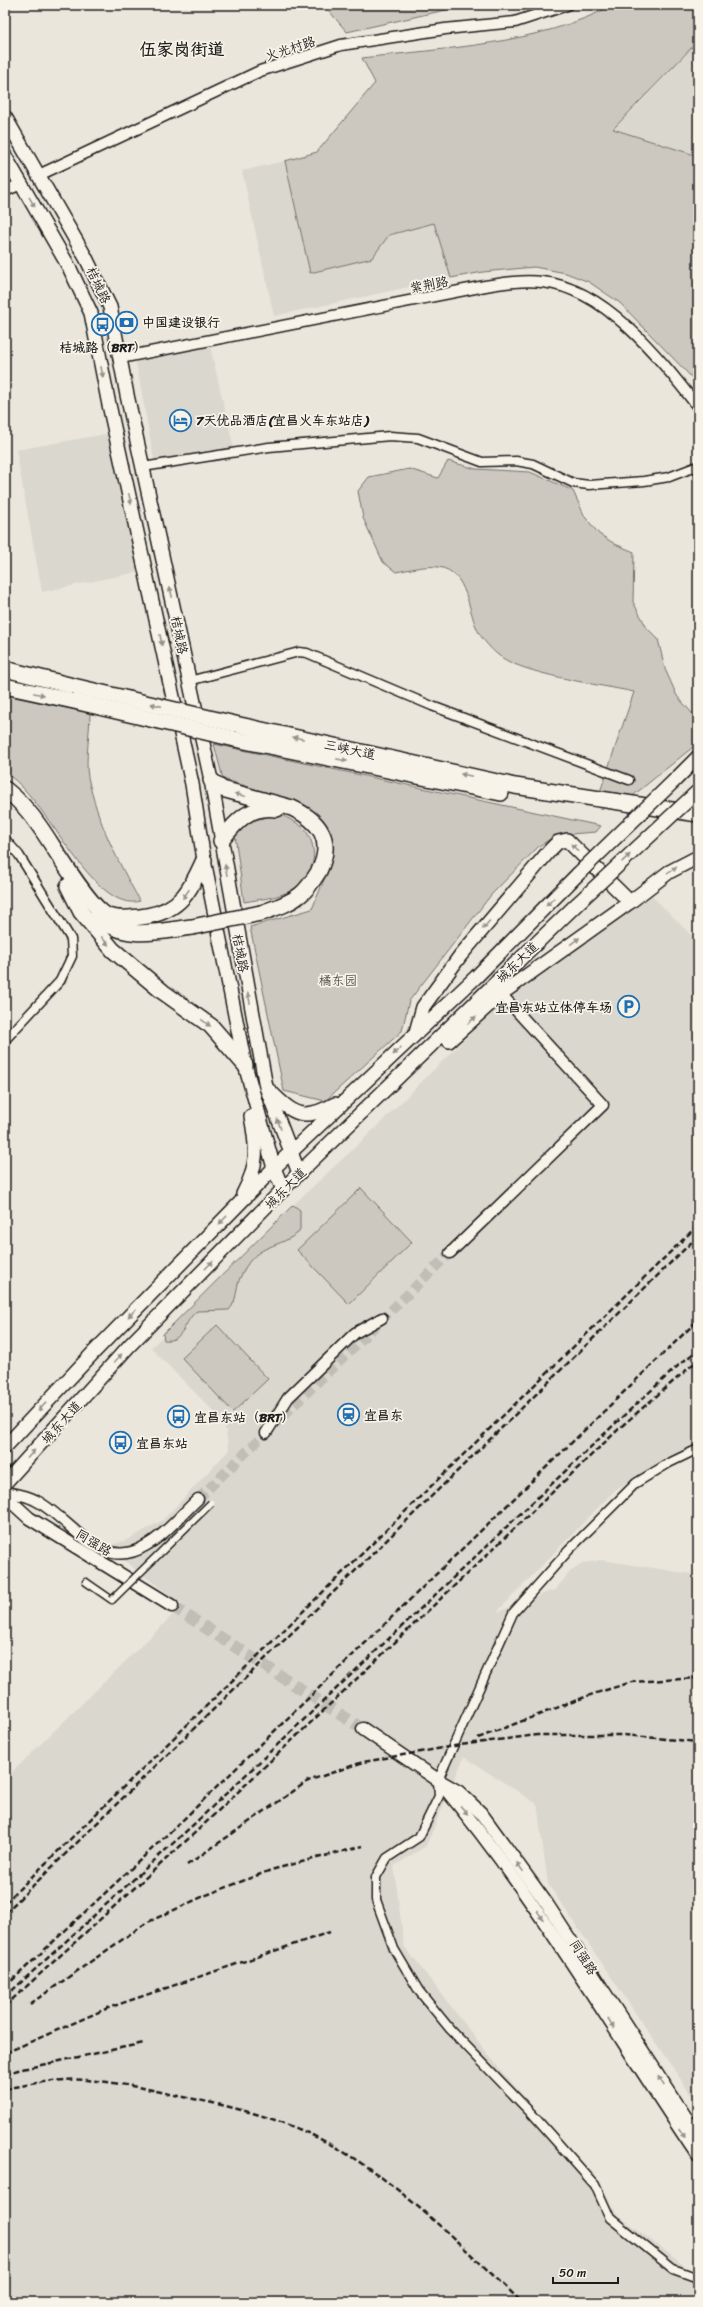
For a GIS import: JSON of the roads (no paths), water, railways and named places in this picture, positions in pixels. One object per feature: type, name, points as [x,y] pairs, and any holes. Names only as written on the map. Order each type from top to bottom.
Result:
[{"type":"highway","name":"三峡大道","points":[[5,669],[73,686],[235,731],[507,794],[698,824]]},
{"type":"highway","name":"三峡大道","points":[[5,686],[74,701],[516,786],[698,814]]},
{"type":"highway","points":[[68,886],[101,920],[116,928],[141,933],[285,905],[301,894],[314,879],[325,854],[324,836],[319,827],[302,813],[292,808],[222,789],[211,780]]},
{"type":"highway","points":[[5,789],[31,814],[92,902],[117,923],[139,928],[191,924]]},
{"type":"highway","points":[[5,801],[28,824],[68,886],[81,912],[113,950],[163,992],[211,1026],[245,1065]]},
{"type":"highway","points":[[221,841],[233,825],[246,814],[265,808],[290,812],[302,818],[316,833],[320,843],[320,853],[310,879],[299,889],[281,901],[261,910]]},
{"type":"highway","points":[[107,915],[119,918],[145,917],[171,909],[182,900],[195,881],[204,860]]},
{"type":"main road","name":"桔城路","points":[[5,117],[86,258],[110,307],[211,780],[266,1087],[290,1153],[299,1173]]},
{"type":"main road","name":"桔城路","points":[[5,156],[69,267],[91,313],[108,400],[192,784],[204,860],[245,1065],[274,1168],[283,1190]]},
{"type":"main road","name":"城东大道","points":[[5,1447],[88,1357],[274,1168],[416,1032],[476,977],[578,874],[698,757]]},
{"type":"main road","name":"城东大道","points":[[5,1483],[129,1346],[299,1173],[338,1138],[577,904],[698,792]]},
{"type":"main road","points":[[416,1032],[423,1008],[460,956],[558,842],[568,840],[630,902]]},
{"type":"main road","points":[[338,1138],[501,994],[630,902],[669,872],[698,857]]},
{"type":"main road","points":[[236,1207],[251,1179],[256,1158],[245,1065]]},
{"type":"main road","points":[[266,1087],[293,1112],[306,1115],[320,1112],[349,1096]]},
{"type":"main road","name":"同强路","points":[[5,1496],[28,1518],[172,1606]]},
{"type":"main road","name":"同强路","points":[[363,1729],[468,1800],[547,1904],[698,2136]]},
{"type":"main road","name":"同强路","points":[[438,1780],[473,1821],[510,1870],[698,2156]]},
{"type":"street","name":"火光村路","points":[[39,176],[260,71],[312,54],[341,45],[445,29],[515,22],[567,5]]},
{"type":"street","points":[[5,191],[21,184]]},
{"type":"street","name":"紫荆路","points":[[120,358],[484,286],[519,281],[544,282],[568,288],[590,297],[612,313],[671,372],[698,407]]},
{"type":"street","points":[[143,467],[269,447],[390,436],[418,438],[482,462],[516,461],[533,464],[572,483],[589,485],[650,480],[669,476],[698,466]]},
{"type":"street","points":[[189,681],[299,652],[308,653],[432,706],[629,780]]},
{"type":"street","points":[[5,838],[20,855],[71,939],[72,956],[60,981],[5,1040]]},
{"type":"street","points":[[450,1253],[603,1105],[501,994]]},
{"type":"street","points":[[266,1432],[288,1398],[355,1333],[382,1318]]},
{"type":"street","points":[[698,1449],[669,1463],[631,1487],[569,1550],[513,1613],[438,1780],[440,1796],[419,1837],[387,1858],[376,1877],[376,1900],[394,1949],[419,1992],[450,2029],[531,2113],[595,2185],[610,2218],[673,2269],[698,2278]]},
{"type":"street","points":[[5,1492],[35,1500],[95,1546],[107,1551],[121,1554],[130,1553],[146,1546],[198,1499]]},
{"type":"street","points":[[86,1582],[112,1600],[212,1503]]},
{"type":"tunnel","points":[[198,1499],[450,1253]]},
{"type":"tunnel","points":[[172,1606],[363,1729]]},
{"type":"railway","points":[[5,1903],[698,1225]]},
{"type":"railway","points":[[5,1913],[698,1236]]},
{"type":"railway","points":[[5,1987],[186,1817],[698,1320]]},
{"type":"railway","points":[[5,1997],[193,1825],[619,1420],[680,1364],[698,1350]]},
{"type":"railway","points":[[5,2006],[198,1830],[623,1425],[698,1360]]},
{"type":"railway","points":[[478,1738],[593,1694],[632,1682],[698,1678]]},
{"type":"railway","points":[[187,1865],[308,1781],[363,1762],[460,1745],[537,1735],[624,1735],[698,1742]]},
{"type":"railway","points":[[30,2004],[146,1923],[204,1896],[271,1870],[363,1846]]},
{"type":"railway","points":[[5,2053],[108,2008],[330,1932]]},
{"type":"railway","points":[[5,2074],[144,2043]]},
{"type":"railway","points":[[5,2089],[66,2080],[109,2082],[144,2088],[230,2107],[263,2116],[296,2128],[341,2151],[396,2189],[448,2233],[522,2302]]},
{"type":"place","name":"中国建设银行","points":[[127,322]]},
{"type":"place","name":"桔城路（BRT）","points":[[103,325]]},
{"type":"place","name":"7天优品酒店(宜昌火车东站店)","points":[[180,420]]},
{"type":"place","name":"宜昌东站立体停车场","points":[[628,1007]]},
{"type":"place","name":"宜昌东","points":[[348,1415]]},
{"type":"place","name":"宜昌东站（BRT）","points":[[178,1417]]},
{"type":"place","name":"宜昌东站","points":[[120,1443]]},
{"type":"district","name":"伍家岗街道","points":[[182,49]]},
{"type":"park label","name":"橘东园","points":[[338,980]]}]
